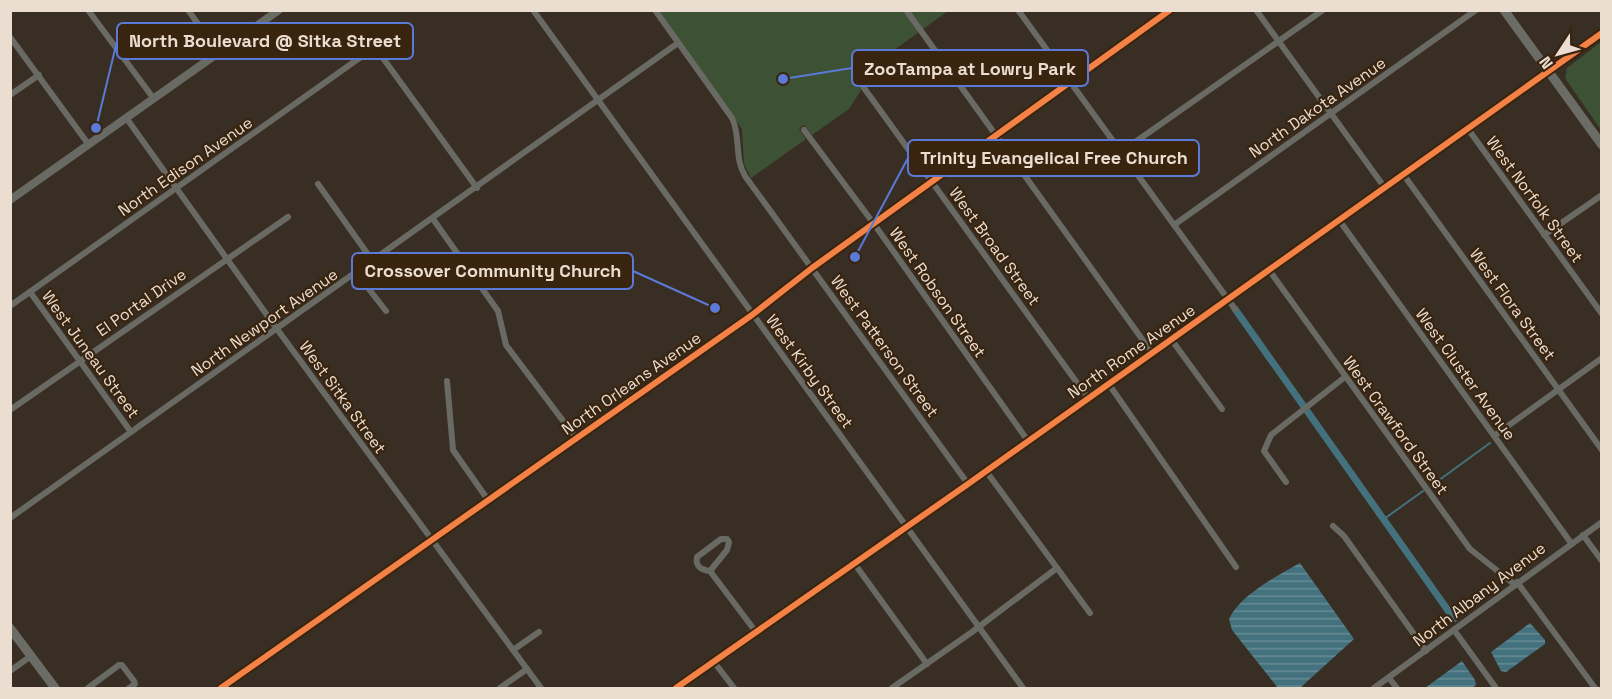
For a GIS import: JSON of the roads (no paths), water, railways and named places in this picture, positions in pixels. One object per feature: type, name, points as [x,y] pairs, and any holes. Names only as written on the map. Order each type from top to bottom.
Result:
[{"type":"main road","points":[[1504,10],[1602,145]]},
{"type":"main road","points":[[10,628],[55,688]]},
{"type":"street","points":[[88,10],[154,99]]},
{"type":"street","points":[[188,10],[219,53]]},
{"type":"street","points":[[10,200],[279,10]]},
{"type":"street","name":"West Kirby Street","points":[[533,10],[1023,688]]},
{"type":"street","name":"West Patterson Street","points":[[655,10],[734,123],[738,132],[742,171],[968,484]]},
{"type":"street","points":[[906,10],[1152,353]]},
{"type":"street","name":"North Orleans Avenue","points":[[222,688],[752,315],[812,268],[1170,10]]},
{"type":"street","points":[[1256,10],[1385,188]]},
{"type":"street","points":[[1122,152],[1323,10]]},
{"type":"street","name":"North Dakota Avenue","points":[[1174,225],[1476,10]]},
{"type":"street","points":[[1021,11],[1235,309]]},
{"type":"street","name":"North Rome Avenue","points":[[676,688],[906,528],[1602,33]]},
{"type":"street","points":[[10,37],[89,145]]},
{"type":"street","name":"North Newport Avenue","points":[[10,518],[362,270],[678,43]]},
{"type":"street","name":"North Edison Avenue","points":[[10,306],[375,47],[477,188]]},
{"type":"street","points":[[10,95],[39,75]]},
{"type":"street","name":"West Broad Street","points":[[859,81],[1088,398]]},
{"type":"street","name":"West Sitka Street","points":[[127,118],[277,329],[541,688]]},
{"type":"street","name":"West Norfolk Street","points":[[1468,129],[1602,314]]},
{"type":"street","name":"West Robson Street","points":[[804,130],[874,224],[1028,441]]},
{"type":"street","name":"West Flora Street","points":[[1403,174],[1602,450]]},
{"type":"street","points":[[318,184],[367,253],[361,279],[386,311]]},
{"type":"street","points":[[1544,236],[1602,195]]},
{"type":"street","name":"El Portal Drive","points":[[10,410],[288,217]]},
{"type":"street","points":[[433,219],[498,311],[506,345],[576,438]]},
{"type":"street","name":"West Cluster Avenue","points":[[1339,219],[1571,543]]},
{"type":"street","name":"West Crawford Street","points":[[1269,270],[1470,549],[1515,583],[1595,688]]},
{"type":"street","name":"West Juneau Street","points":[[30,292],[131,432]]},
{"type":"street","points":[[1171,339],[1222,409]]},
{"type":"street","points":[[1494,436],[1602,358]]},
{"type":"street","points":[[1286,482],[1264,451],[1271,435],[1345,377]]},
{"type":"street","points":[[447,381],[453,450],[488,500]]},
{"type":"street","points":[[1108,384],[1236,567]]},
{"type":"street","points":[[986,471],[1090,613]]},
{"type":"street","name":"North Albany Avenue","points":[[1374,688],[1515,583],[1602,522]]},
{"type":"street","points":[[1333,526],[1344,536],[1426,651]]},
{"type":"street","points":[[1583,535],[1602,561]]},
{"type":"street","points":[[710,571],[729,548],[727,539],[717,541],[697,557],[696,564],[700,569],[710,571],[756,632]]},
{"type":"street","points":[[855,563],[927,664]]},
{"type":"street","points":[[892,688],[1057,568]]},
{"type":"street","points":[[1454,630],[1496,688]]},
{"type":"street","points":[[513,650],[539,632]]},
{"type":"street","points":[[10,671],[31,656]]},
{"type":"street","points":[[714,662],[734,688]]},
{"type":"street","points":[[88,688],[122,665],[135,684],[129,688]]},
{"type":"street","points":[[500,688],[527,669]]},
{"type":"street","points":[[1389,678],[1397,688]]},
{"type":"water","points":[[1300,563],[1354,639],[1300,688],[1278,688],[1232,630],[1229,619],[1234,610],[1250,594]]},
{"type":"water","points":[[1530,623],[1545,640],[1545,644],[1506,672],[1501,671],[1491,652]]},
{"type":"water","points":[[1462,661],[1475,680],[1476,685],[1472,688],[1425,688]]},
{"type":"waterway","points":[[1235,309],[1454,619]]},
{"type":"waterway","points":[[1431,486],[1490,443]]},
{"type":"waterway","points":[[1384,519],[1423,491]]},
{"type":"place","name":"ZooTampa at Lowry Park","points":[[783,79]]},
{"type":"place","name":"North Boulevard @ Sitka Street","points":[[96,128]]},
{"type":"place","name":"Trinity Evangelical Free Church","points":[[855,257]]},
{"type":"place","name":"Crossover Community Church","points":[[715,308]]}]
